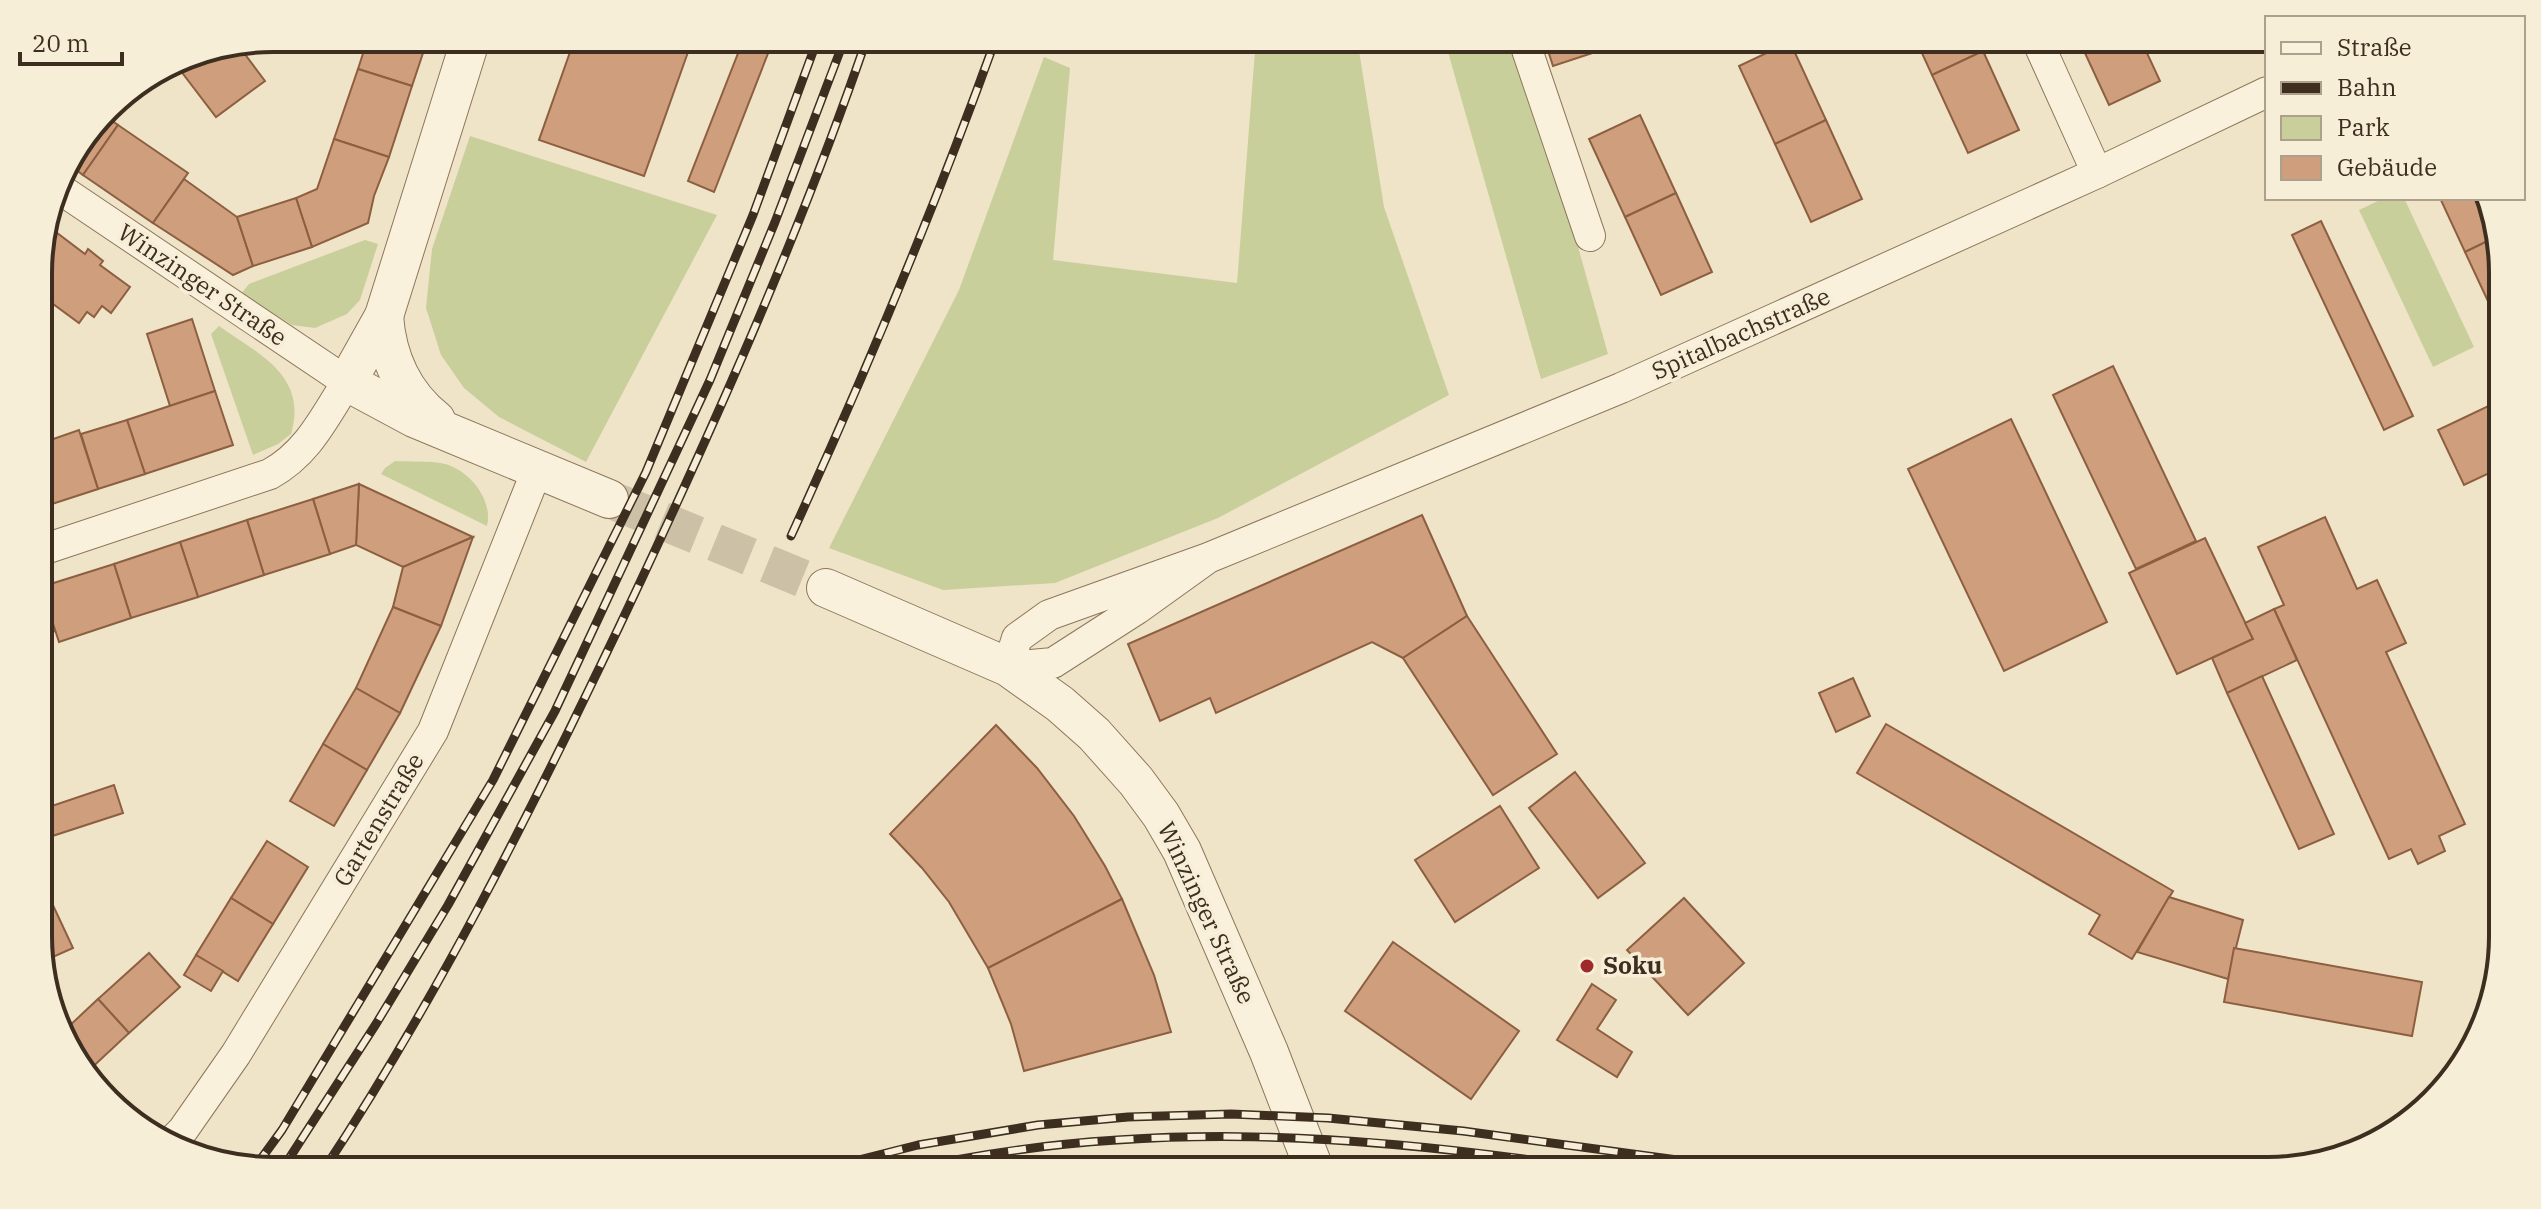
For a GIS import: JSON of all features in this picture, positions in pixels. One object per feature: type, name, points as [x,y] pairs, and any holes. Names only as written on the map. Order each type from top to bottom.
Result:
[{"type":"street","points":[[52,547],[270,474],[290,463],[307,444],[384,316],[467,52]]},
{"type":"street","points":[[1528,52],[1590,236]]},
{"type":"street","points":[[2042,52],[2097,173]]},
{"type":"street","name":"Spitalbachstraße","points":[[1208,558],[1137,609],[1053,663],[1008,667],[1017,638],[1049,615],[1208,558],[1621,388],[2097,173],[2265,93]]},
{"type":"street","name":"Winzinger Straße","points":[[67,194],[347,382]]},
{"type":"street","points":[[384,316],[385,336],[399,376],[429,414],[457,437]]},
{"type":"street","points":[[347,382],[414,418],[609,499]]},
{"type":"street","name":"Gartenstraße","points":[[178,1135],[236,1054],[433,731],[537,470]]},
{"type":"street","name":"Winzinger Straße","points":[[826,588],[1008,667],[1060,704],[1094,734],[1136,781],[1182,851],[1269,1052],[1310,1157]]},
{"type":"green space","points":[[1255,52],[1359,52],[1384,207],[1449,395],[1218,518],[1055,583],[943,590],[829,548],[959,290],[1044,57],[1070,68],[1053,260],[1237,283]]},
{"type":"green space","points":[[1448,52],[1521,52],[1541,114],[1608,354],[1541,379]]},
{"type":"green space","points":[[470,136],[717,215],[586,462],[499,417],[464,388],[441,355],[426,308],[432,249]]},
{"type":"green space","points":[[2380,200],[2405,200],[2474,347],[2433,367],[2359,210]]},
{"type":"green space","points":[[365,240],[378,244],[360,300],[347,314],[315,328],[292,325],[241,294],[249,284]]},
{"type":"green space","points":[[219,326],[277,369],[293,397],[291,434],[278,444],[253,455],[211,334]]},
{"type":"green space","points":[[395,461],[439,463],[459,470],[480,490],[487,508],[487,526],[381,474]]},
{"type":"building","points":[[363,52],[423,52],[412,86],[358,69]]},
{"type":"building","points":[[570,52],[688,52],[644,176],[539,140]]},
{"type":"building","points":[[739,52],[769,52],[714,192],[688,181]]},
{"type":"building","points":[[1548,52],[1596,52],[1553,66]]},
{"type":"building","points":[[1769,52],[1795,52],[1826,120],[1775,144],[1739,66]]},
{"type":"building","points":[[1921,52],[1981,52],[1932,75]]},
{"type":"building","points":[[1983,52],[2019,130],[1968,153],[1932,75]]},
{"type":"building","points":[[2084,52],[2147,52],[2160,81],[2109,105]]},
{"type":"building","points":[[245,54],[265,81],[216,117],[182,72]]},
{"type":"building","points":[[358,69],[412,86],[389,157],[334,139]]},
{"type":"building","points":[[1640,115],[1676,193],[1625,217],[1589,139]]},
{"type":"building","points":[[1826,120],[1862,199],[1811,222],[1775,144]]},
{"type":"building","points":[[113,121],[118,125],[83,175],[77,171],[89,150]]},
{"type":"building","points":[[118,125],[188,173],[153,223],[83,175]]},
{"type":"building","points":[[334,139],[389,157],[374,196],[368,223],[312,247],[296,198],[317,189]]},
{"type":"building","points":[[184,179],[237,217],[253,266],[233,275],[153,223]]},
{"type":"building","points":[[1676,193],[1712,272],[1661,295],[1625,217]]},
{"type":"building","points":[[296,198],[312,247],[253,266],[237,217]]},
{"type":"building","points":[[2441,200],[2476,200],[2486,242],[2465,252]]},
{"type":"building","points":[[2321,221],[2413,416],[2384,430],[2292,235]]},
{"type":"building","points":[[56,232],[85,254],[88,249],[103,261],[100,265],[130,287],[111,313],[102,306],[94,317],[87,312],[79,323],[53,304],[52,259]]},
{"type":"building","points":[[2486,242],[2489,303],[2465,252]]},
{"type":"building","points":[[192,319],[215,391],[170,406],[147,334]]},
{"type":"building","points":[[2113,366],[2196,541],[2136,569],[2053,395]]},
{"type":"building","points":[[215,391],[233,445],[145,474],[127,420]]},
{"type":"building","points":[[2489,406],[2489,473],[2464,485],[2438,430]]},
{"type":"building","points":[[2011,419],[2107,622],[2004,671],[1908,469]]},
{"type":"building","points":[[127,420],[145,474],[98,489],[81,434]]},
{"type":"building","points":[[79,430],[98,489],[52,504],[52,439]]},
{"type":"building","points":[[359,484],[473,537],[403,567],[356,545]]},
{"type":"building","points":[[359,484],[356,545],[330,554],[313,499]]},
{"type":"building","points":[[313,499],[330,554],[264,575],[247,520]]},
{"type":"building","points":[[1422,515],[1467,616],[1403,658],[1372,642],[1216,713],[1210,698],[1160,721],[1128,644]]},
{"type":"building","points":[[2325,517],[2357,589],[2377,580],[2406,643],[2386,652],[2465,824],[2439,836],[2445,851],[2418,864],[2411,849],[2389,859],[2274,609],[2284,605],[2258,547]]},
{"type":"building","points":[[247,520],[264,575],[198,597],[180,542]]},
{"type":"building","points":[[473,537],[441,626],[393,607],[403,567]]},
{"type":"building","points":[[2205,538],[2253,639],[2177,674],[2129,573]]},
{"type":"building","points":[[180,542],[198,597],[131,618],[114,564]]},
{"type":"building","points":[[114,564],[131,618],[59,642],[52,621],[52,584]]},
{"type":"building","points":[[393,607],[441,626],[400,713],[356,688]]},
{"type":"building","points":[[2274,609],[2297,660],[2227,693],[2212,658],[2253,639],[2245,623]]},
{"type":"building","points":[[1467,616],[1557,754],[1493,795],[1403,658]]},
{"type":"building","points":[[2262,676],[2334,834],[2299,849],[2227,693]]},
{"type":"building","points":[[1853,678],[1870,716],[1836,732],[1819,693]]},
{"type":"building","points":[[356,688],[400,713],[367,770],[323,744]]},
{"type":"building","points":[[1886,724],[2173,891],[2132,959],[2089,934],[2100,915],[1857,773]]},
{"type":"building","points":[[996,725],[1037,768],[1074,816],[1122,899],[988,968],[949,902],[890,834]]},
{"type":"building","points":[[323,744],[367,770],[334,826],[290,801]]},
{"type":"building","points":[[1575,772],[1645,863],[1598,898],[1529,808]]},
{"type":"building","points":[[114,785],[123,813],[52,836],[52,806]]},
{"type":"building","points":[[1500,806],[1539,868],[1455,922],[1415,860]]},
{"type":"building","points":[[267,841],[308,867],[273,924],[231,898]]},
{"type":"building","points":[[2169,897],[2243,920],[2228,979],[2137,952]]},
{"type":"building","points":[[231,898],[273,924],[238,981],[196,955]]},
{"type":"building","points":[[1684,898],[1744,963],[1688,1015],[1627,950]]},
{"type":"building","points":[[1122,899],[1154,975],[1171,1032],[1024,1071],[1011,1024],[988,968]]},
{"type":"building","points":[[52,903],[73,948],[53,957]]},
{"type":"building","points":[[1393,942],[1519,1031],[1471,1099],[1345,1011]]},
{"type":"building","points":[[2234,948],[2422,982],[2412,1036],[2224,1002]]},
{"type":"building","points":[[149,953],[180,987],[129,1033],[98,999]]},
{"type":"building","points":[[196,955],[223,971],[211,991],[184,975]]},
{"type":"building","points":[[1592,984],[1616,1000],[1597,1029],[1632,1052],[1617,1077],[1557,1040]]},
{"type":"building","points":[[98,999],[129,1033],[94,1065],[71,1024]]},
{"type":"tunnel","points":[[609,499],[826,588]]},
{"type":"railway","points":[[263,1156],[282,1130],[493,780],[646,472],[753,215],[813,52]]},
{"type":"railway","points":[[290,1157],[448,905],[555,711],[710,380],[840,52]]},
{"type":"railway","points":[[332,1157],[405,1040],[480,904],[619,627],[751,336],[812,188],[862,52]]},
{"type":"railway","points":[[791,536],[899,289],[991,52]]},
{"type":"railway","points":[[870,1157],[918,1145],[1038,1125],[1128,1117],[1231,1114],[1328,1118],[1463,1131],[1655,1157]]},
{"type":"railway","points":[[974,1157],[1078,1143],[1254,1137],[1342,1141],[1509,1157]]},
{"type":"place","name":"Soku","points":[[1587,966]]}]
